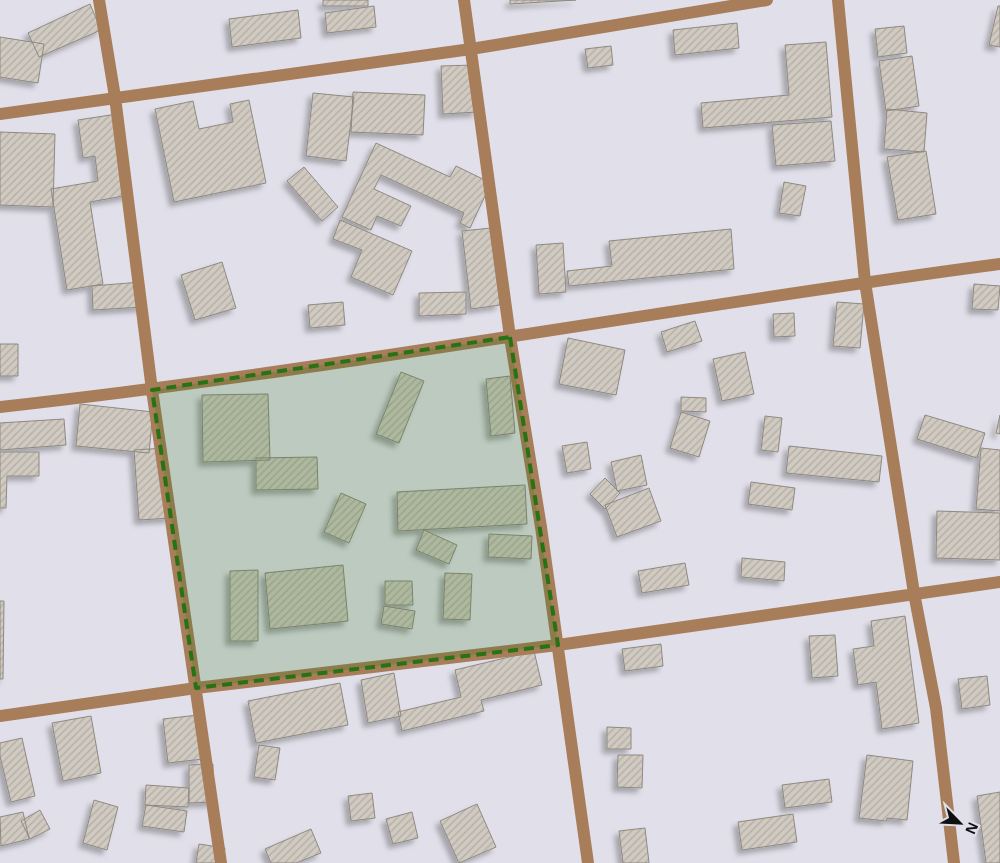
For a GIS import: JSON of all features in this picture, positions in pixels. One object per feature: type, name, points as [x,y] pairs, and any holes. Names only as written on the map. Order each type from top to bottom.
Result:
[{"type":"street","points":[[99,0],[116,97],[152,390],[222,863]]},
{"type":"street","points":[[464,0],[510,337],[558,645],[588,863]]},
{"type":"street","points":[[0,114],[471,49],[766,0]]},
{"type":"street","points":[[838,0],[865,282],[914,593],[936,708],[954,863]]},
{"type":"street","points":[[0,407],[152,390],[865,282],[1000,264]]},
{"type":"street","points":[[0,716],[196,688],[558,645],[1000,582]]},
{"type":"highlighted area","points":[[510,337],[558,645],[196,688],[152,390]]},
{"type":"building","points":[[323,0],[368,0],[368,6],[323,6]]},
{"type":"building","points":[[510,0],[576,0],[510,4]]},
{"type":"building","points":[[90,4],[101,30],[39,57],[28,33]]},
{"type":"building","points":[[374,6],[376,27],[327,33],[325,13]]},
{"type":"building","points":[[998,6],[1000,6],[1000,47],[989,45]]},
{"type":"building","points":[[298,10],[301,38],[232,47],[229,19]]},
{"type":"building","points":[[737,23],[739,48],[675,55],[673,30]]},
{"type":"building","points":[[904,26],[907,53],[878,57],[875,29]]},
{"type":"building","points":[[0,37],[44,44],[38,83],[0,77]]},
{"type":"building","points":[[826,42],[832,117],[703,128],[701,103],[789,95],[785,45]]},
{"type":"building","points":[[611,46],[613,65],[588,68],[585,49]]},
{"type":"building","points":[[912,56],[919,106],[886,111],[879,61]]},
{"type":"building","points":[[474,65],[477,112],[443,114],[441,66]]},
{"type":"building","points":[[353,92],[425,95],[423,135],[351,132]]},
{"type":"building","points":[[313,93],[354,97],[346,161],[306,156]]},
{"type":"building","points":[[249,100],[266,183],[174,202],[155,109],[193,101],[199,129],[233,122],[230,104]]},
{"type":"building","points":[[887,109],[927,113],[924,152],[884,149]]},
{"type":"building","points":[[117,114],[129,195],[90,202],[103,284],[67,290],[51,189],[98,181],[95,156],[83,158],[78,120]]},
{"type":"building","points":[[831,121],[835,161],[776,166],[772,125]]},
{"type":"building","points":[[0,132],[55,134],[53,207],[0,205]]},
{"type":"building","points":[[376,143],[450,177],[456,166],[491,183],[470,228],[460,223],[464,213],[381,175],[374,189],[411,206],[401,226],[377,216],[371,230],[342,217]]},
{"type":"building","points":[[926,151],[936,214],[898,220],[887,157]]},
{"type":"building","points":[[304,167],[338,207],[322,221],[287,181]]},
{"type":"building","points":[[784,182],[806,186],[800,216],[779,213]]},
{"type":"building","points":[[340,220],[412,251],[393,295],[351,277],[362,250],[333,239]]},
{"type":"building","points":[[491,228],[500,305],[471,309],[462,231]]},
{"type":"building","points":[[731,229],[734,269],[569,286],[567,271],[612,266],[609,241]]},
{"type":"building","points":[[563,243],[566,292],[539,294],[536,245]]},
{"type":"building","points":[[222,262],[236,308],[195,320],[181,275]]},
{"type":"building","points":[[141,282],[143,307],[93,310],[92,286]]},
{"type":"building","points":[[974,284],[1000,286],[998,310],[972,309]]},
{"type":"building","points":[[466,292],[466,314],[419,316],[419,293]]},
{"type":"building","points":[[343,302],[345,325],[310,328],[308,305]]},
{"type":"building","points":[[837,302],[864,304],[860,348],[833,346]]},
{"type":"building","points":[[794,313],[795,336],[774,337],[773,314]]},
{"type":"building","points":[[695,321],[702,341],[667,352],[661,332]]},
{"type":"building","points":[[568,338],[625,350],[616,395],[559,384]]},
{"type":"building","points":[[0,344],[18,344],[18,376],[0,376]]},
{"type":"building","points":[[745,352],[754,394],[722,401],[713,359]]},
{"type":"building","points":[[401,372],[424,381],[399,443],[376,434]]},
{"type":"building","points":[[510,376],[515,433],[491,436],[486,379]]},
{"type":"building","points":[[268,394],[270,460],[203,462],[202,395]]},
{"type":"building","points":[[681,397],[706,398],[706,412],[681,411]]},
{"type":"building","points":[[80,404],[153,412],[149,453],[76,446]]},
{"type":"building","points":[[681,412],[710,421],[699,457],[670,448]]},
{"type":"building","points":[[925,415],[985,433],[977,458],[917,439]]},
{"type":"building","points":[[1000,415],[1000,434],[996,433]]},
{"type":"building","points":[[765,416],[782,418],[778,452],[761,450]]},
{"type":"building","points":[[64,419],[66,445],[0,450],[0,423]]},
{"type":"building","points":[[587,442],[591,469],[567,473],[562,446]]},
{"type":"building","points":[[789,446],[882,456],[879,482],[786,473]]},
{"type":"building","points":[[165,448],[171,518],[139,520],[134,450]]},
{"type":"building","points":[[981,448],[1000,450],[1000,511],[976,509]]},
{"type":"building","points":[[0,452],[39,452],[39,476],[7,476],[6,508],[0,508]]},
{"type":"building","points":[[641,455],[647,485],[617,491],[611,462]]},
{"type":"building","points":[[317,457],[318,489],[256,490],[256,458]]},
{"type":"building","points":[[605,478],[620,493],[605,509],[590,494]]},
{"type":"building","points":[[751,482],[795,488],[792,510],[748,504]]},
{"type":"building","points":[[525,485],[527,524],[398,531],[397,492]]},
{"type":"building","points":[[649,488],[661,521],[617,537],[605,505]]},
{"type":"building","points":[[341,493],[366,504],[349,543],[324,532]]},
{"type":"building","points":[[937,511],[1000,513],[1000,560],[936,558]]},
{"type":"building","points":[[424,530],[457,545],[449,564],[416,550]]},
{"type":"building","points":[[489,534],[532,536],[531,559],[488,557]]},
{"type":"building","points":[[742,558],[785,562],[784,581],[741,577]]},
{"type":"building","points":[[685,563],[689,585],[642,593],[638,571]]},
{"type":"building","points":[[343,565],[348,621],[270,629],[265,573]]},
{"type":"building","points":[[258,570],[258,641],[230,641],[230,571]]},
{"type":"building","points":[[445,573],[472,574],[470,620],[443,619]]},
{"type":"building","points":[[385,581],[412,581],[413,605],[385,605]]},
{"type":"building","points":[[0,601],[4,601],[3,679],[0,679]]},
{"type":"building","points":[[384,606],[415,611],[412,629],[381,624]]},
{"type":"building","points":[[905,616],[919,723],[882,729],[876,682],[858,685],[853,649],[874,646],[871,621]]},
{"type":"building","points":[[835,635],[838,676],[812,678],[809,636]]},
{"type":"building","points":[[661,644],[663,666],[625,671],[622,649]]},
{"type":"building","points":[[534,651],[542,685],[481,700],[484,711],[402,731],[398,712],[461,697],[455,670]]},
{"type":"building","points":[[394,673],[401,716],[368,723],[361,680]]},
{"type":"building","points":[[987,676],[990,705],[962,709],[958,679]]},
{"type":"building","points":[[340,683],[348,725],[256,743],[248,701]]},
{"type":"building","points":[[198,715],[203,759],[168,763],[163,719]]},
{"type":"building","points":[[91,716],[101,773],[63,781],[52,723]]},
{"type":"building","points":[[607,727],[631,728],[631,749],[607,749]]},
{"type":"building","points":[[22,738],[35,796],[11,802],[0,756],[0,743]]},
{"type":"building","points":[[259,745],[280,748],[275,780],[254,777]]},
{"type":"building","points":[[618,755],[643,755],[642,788],[617,787]]},
{"type":"building","points":[[867,755],[913,761],[907,820],[887,818],[886,821],[859,818]]},
{"type":"building","points":[[213,764],[213,802],[189,803],[189,765]]},
{"type":"building","points":[[829,779],[832,802],[785,808],[782,785]]},
{"type":"building","points":[[146,785],[189,788],[188,807],[145,805]]},
{"type":"building","points":[[1000,792],[1000,863],[986,863],[977,796]]},
{"type":"building","points":[[372,793],[375,818],[351,821],[348,796]]},
{"type":"building","points":[[94,800],[118,807],[107,850],[83,843]]},
{"type":"building","points":[[477,804],[496,847],[459,863],[440,821]]},
{"type":"building","points":[[146,805],[187,811],[184,832],[142,826]]},
{"type":"building","points":[[40,810],[50,829],[30,839],[21,821]]},
{"type":"building","points":[[23,812],[29,839],[1,846],[0,817]]},
{"type":"building","points":[[412,812],[418,838],[393,844],[386,819]]},
{"type":"building","points":[[793,814],[797,842],[742,850],[738,822]]},
{"type":"building","points":[[645,828],[649,863],[623,863],[619,831]]},
{"type":"building","points":[[311,829],[321,853],[296,863],[271,863],[265,849]]},
{"type":"building","points":[[199,844],[225,848],[222,863],[196,863]]}]
